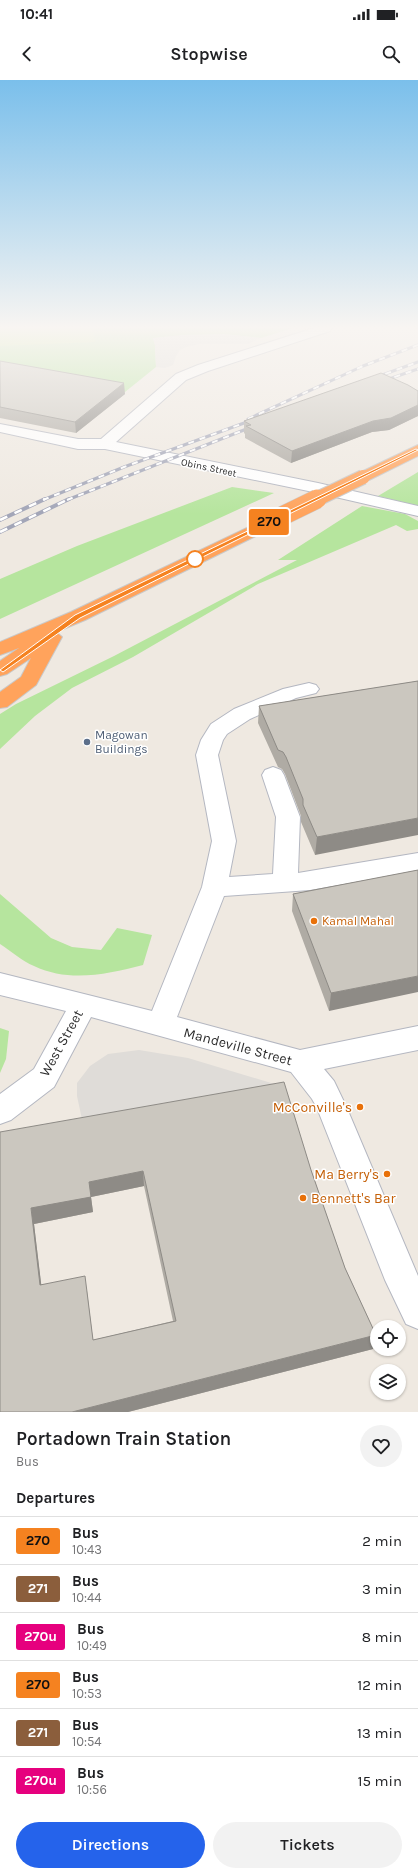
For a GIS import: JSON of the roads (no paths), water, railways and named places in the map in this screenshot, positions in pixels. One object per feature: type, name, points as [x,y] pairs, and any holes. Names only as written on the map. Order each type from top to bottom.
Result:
[{"type":"highway","points":[[0,649],[78,616],[418,450]]},
{"type":"highway","points":[[0,670],[78,616]]},
{"type":"highway","points":[[0,702],[28,681],[54,634]]},
{"type":"street","points":[[105,444],[165,390]]},
{"type":"street","name":"Obins Street","points":[[0,428],[78,444],[105,444],[318,488],[418,511]]},
{"type":"street","points":[[160,1025],[193,938],[215,887],[224,841],[207,755],[212,740],[219,728],[242,714],[290,693],[309,689]]},
{"type":"street","points":[[273,775],[288,817],[285,883]]},
{"type":"street","points":[[215,887],[310,881],[418,862]]},
{"type":"street","name":"Mandeville Street","points":[[0,984],[84,1004],[300,1062],[323,1090],[331,1106],[402,1280],[418,1312]]},
{"type":"street","name":"West Street","points":[[0,1111],[44,1078],[84,1004]]},
{"type":"street","points":[[300,1062],[418,1038]]},
{"type":"street","points":[[323,1090],[335,1054]]},
{"type":"railway","points":[[248,419],[311,390]]},
{"type":"railway","points":[[43,500],[124,467],[255,419]]},
{"type":"railway","points":[[67,500],[254,426]]},
{"type":"railway","points":[[0,520],[45,499]]},
{"type":"railway","points":[[0,532],[69,499]]},
{"type":"place","name":"Magowan Buildings","points":[[87,742]]},
{"type":"place","name":"Kamal Mahal","points":[[314,921]]},
{"type":"place","name":"McConville's","points":[[360,1107]]},
{"type":"place","name":"Ma Berry's","points":[[387,1174]]},
{"type":"place","name":"Bennett's Bar","points":[[303,1198]]}]
